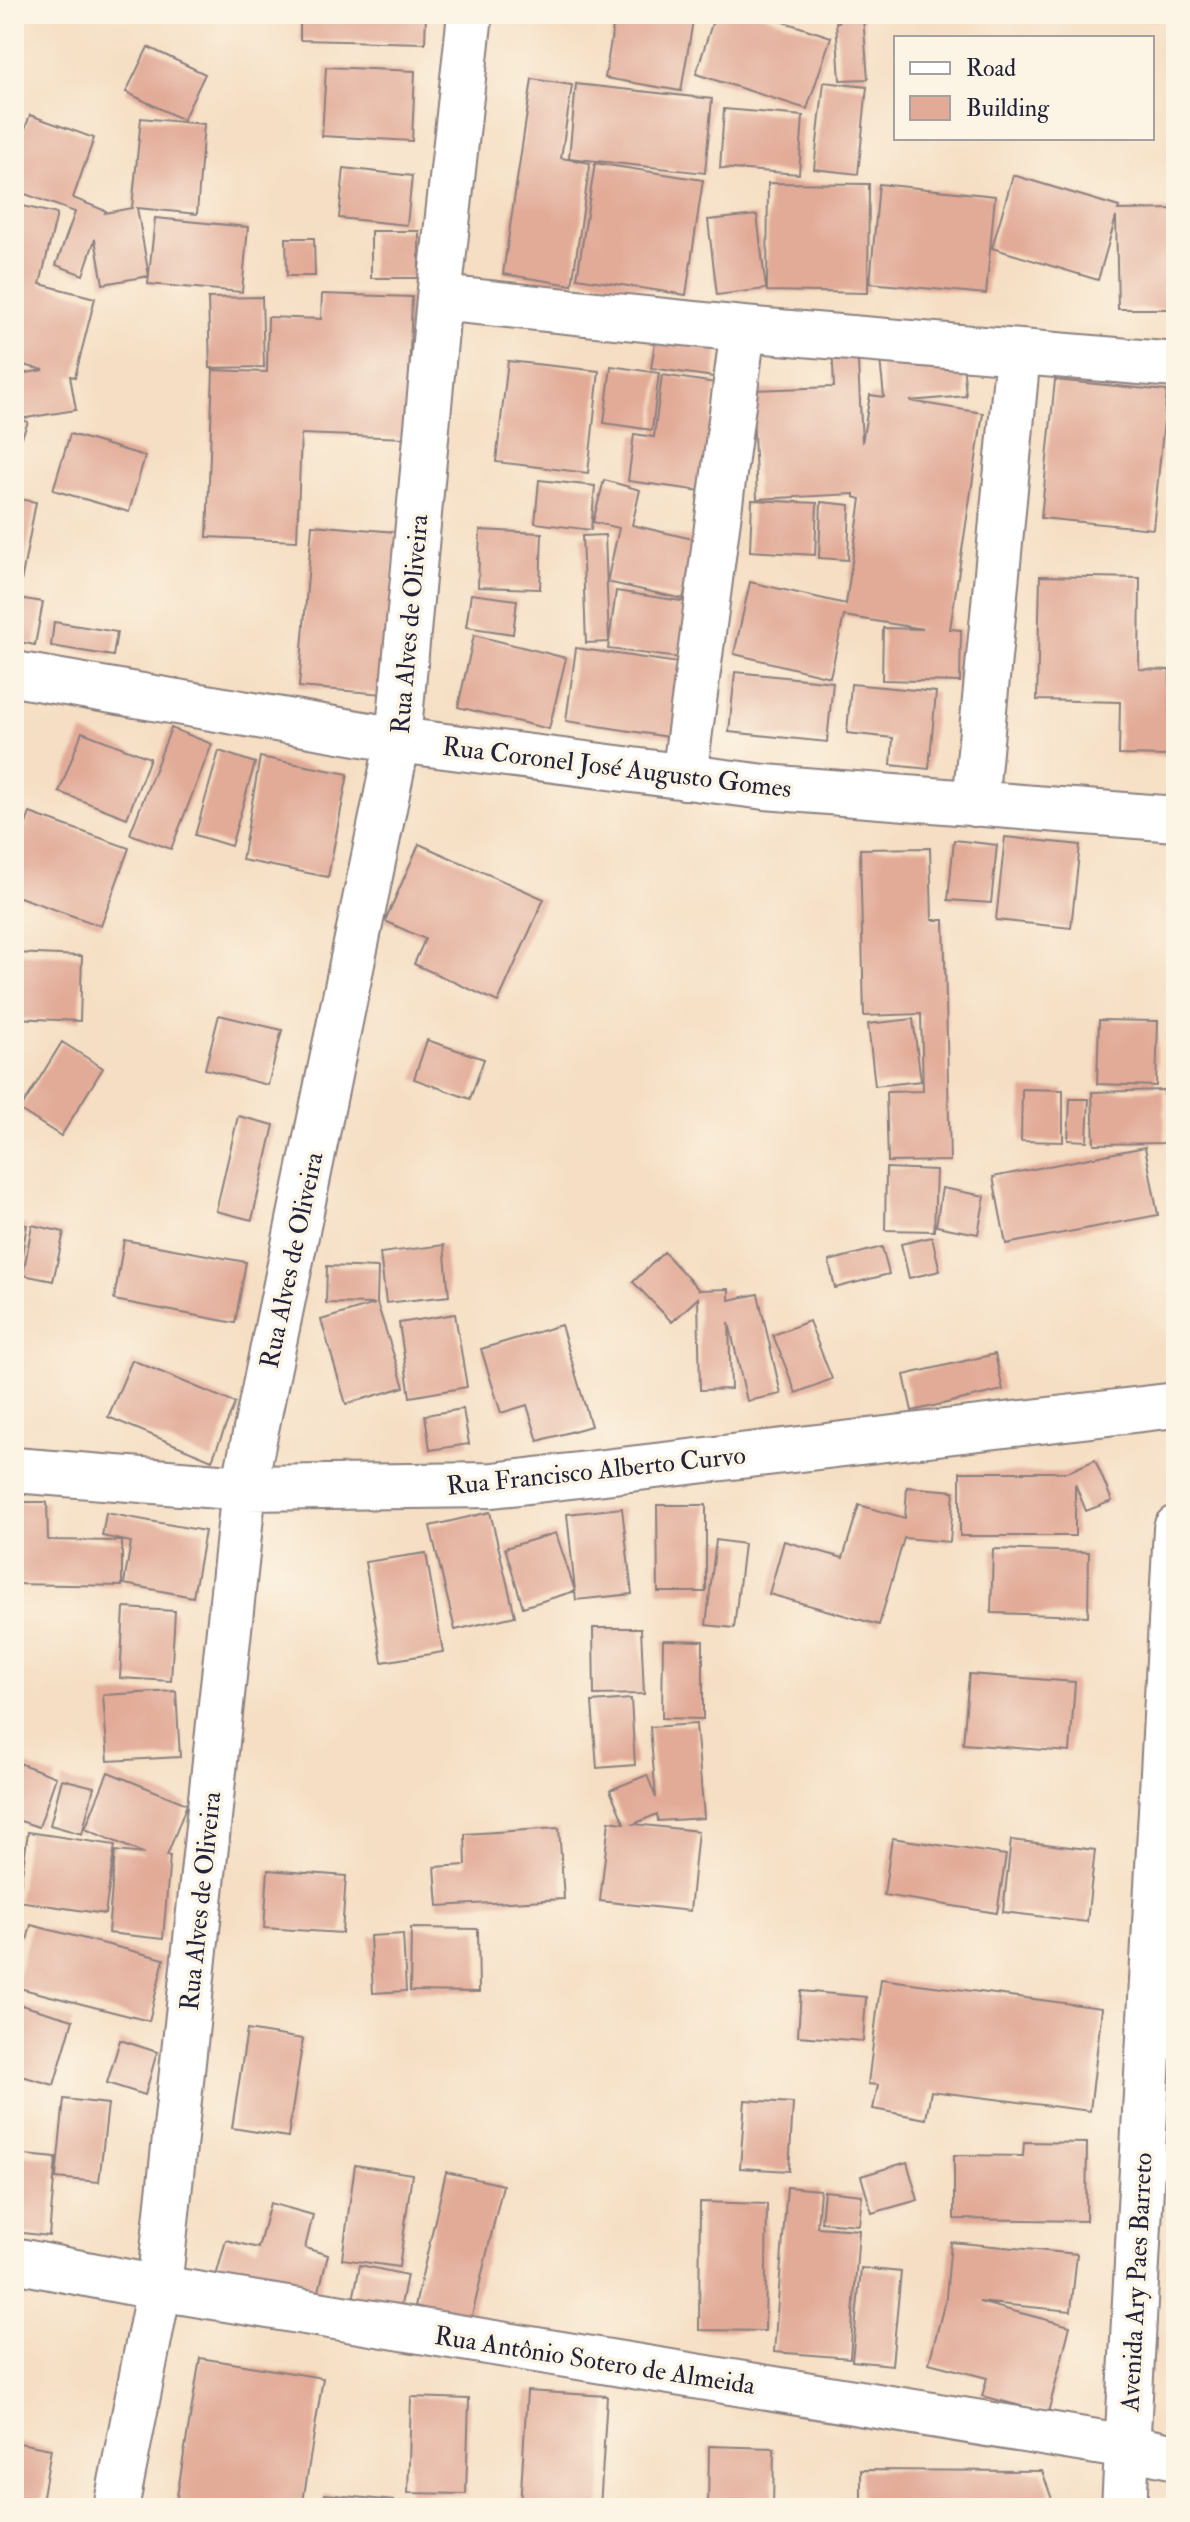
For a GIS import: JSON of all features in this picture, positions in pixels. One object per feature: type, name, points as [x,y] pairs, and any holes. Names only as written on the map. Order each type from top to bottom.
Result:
[{"type":"street","name":"Rua Alves de Oliveira","points":[[116,2508],[159,2288],[244,1488],[398,740],[439,298],[470,14]]},
{"type":"street","points":[[439,298],[743,329],[1176,365]]},
{"type":"street","points":[[684,777],[743,329]]},
{"type":"street","points":[[975,804],[1018,353]]},
{"type":"street","name":"Rua Coronel José Augusto Gomes","points":[[14,674],[398,740],[684,777],[765,787],[1176,819]]},
{"type":"street","name":"Rua Francisco Alberto Curvo","points":[[14,1470],[244,1488],[493,1485],[1176,1405]]},
{"type":"street","name":"Avenida Ary Paes Barreto","points":[[1124,2508],[1176,1528]]},
{"type":"street","name":"Rua Antônio Sotero de Almeida","points":[[14,2260],[159,2288],[1176,2457]]},
{"type":"building","points":[[300,14],[426,14],[425,43],[300,40]]},
{"type":"building","points":[[615,14],[694,15],[681,91],[605,78]]},
{"type":"building","points":[[715,14],[759,14],[831,37],[807,109],[696,74]]},
{"type":"building","points":[[839,14],[875,14],[863,17],[868,79],[840,80],[836,22],[839,22]]},
{"type":"building","points":[[1094,14],[1176,14],[1176,21],[1094,17]]},
{"type":"building","points":[[148,47],[205,74],[183,120],[126,92]]},
{"type":"building","points":[[326,67],[415,71],[412,141],[322,136]]},
{"type":"building","points":[[532,79],[572,85],[561,158],[590,163],[572,285],[503,274]]},
{"type":"building","points":[[824,82],[867,87],[858,174],[814,169]]},
{"type":"building","points":[[576,84],[712,99],[705,173],[569,158]]},
{"type":"building","points":[[724,109],[803,116],[799,174],[720,168]]},
{"type":"building","points":[[30,115],[94,138],[73,198],[105,213],[132,208],[141,118],[204,124],[197,214],[137,208],[149,276],[103,284],[95,239],[83,275],[56,265],[75,212],[14,190],[14,159]]},
{"type":"building","points":[[595,163],[703,180],[686,295],[577,278]]},
{"type":"building","points":[[344,168],[412,176],[407,225],[339,218]]},
{"type":"building","points":[[1013,175],[1119,207],[1118,210],[1176,209],[1176,309],[1118,309],[1116,217],[1098,280],[992,248]]},
{"type":"building","points":[[768,183],[869,184],[868,293],[767,291]]},
{"type":"building","points":[[879,184],[995,196],[986,294],[870,283]]},
{"type":"building","points":[[14,204],[57,214],[40,284],[95,298],[75,377],[70,376],[76,410],[20,419],[28,422],[14,457],[14,375],[44,370],[14,363]]},
{"type":"building","points":[[757,215],[766,289],[717,295],[708,220]]},
{"type":"building","points":[[155,218],[248,227],[242,292],[148,284]]},
{"type":"building","points":[[371,231],[419,231],[419,278],[371,278]]},
{"type":"building","points":[[286,238],[314,238],[315,276],[287,276]]},
{"type":"building","points":[[322,294],[412,297],[407,438],[301,434],[297,541],[207,537],[213,370],[267,372],[268,317],[321,319]]},
{"type":"building","points":[[262,297],[264,367],[210,368],[208,298]]},
{"type":"building","points":[[656,336],[718,345],[714,377],[651,368]]},
{"type":"building","points":[[857,342],[862,443],[870,395],[884,397],[880,359],[962,351],[966,396],[910,401],[983,413],[950,629],[961,630],[960,682],[882,680],[883,628],[923,629],[844,616],[830,677],[734,654],[750,582],[846,604],[861,499],[854,497],[854,494],[757,499],[752,390],[834,387],[832,343]]},
{"type":"building","points":[[508,361],[599,371],[588,473],[496,462]]},
{"type":"building","points":[[611,366],[659,373],[652,430],[604,423]]},
{"type":"building","points":[[662,375],[716,383],[702,491],[628,481],[634,434],[654,437]]},
{"type":"building","points":[[1055,380],[1167,391],[1153,529],[1041,518]]},
{"type":"building","points":[[70,434],[145,456],[129,512],[53,490]]},
{"type":"building","points":[[539,480],[595,486],[591,530],[535,523]]},
{"type":"building","points":[[604,480],[640,490],[632,525],[697,540],[683,599],[607,582],[619,528],[593,522]]},
{"type":"building","points":[[14,498],[36,502],[18,598],[43,602],[35,645],[14,641]]},
{"type":"building","points":[[752,500],[817,503],[815,555],[750,551]]},
{"type":"building","points":[[821,502],[850,505],[848,560],[819,558]]},
{"type":"building","points":[[312,525],[396,532],[384,694],[299,687]]},
{"type":"building","points":[[480,530],[542,533],[540,589],[478,587]]},
{"type":"building","points":[[605,535],[609,642],[586,643],[582,536]]},
{"type":"building","points":[[1040,576],[1140,578],[1139,669],[1170,670],[1169,756],[1119,755],[1120,702],[1037,700]]},
{"type":"building","points":[[616,591],[694,603],[687,659],[608,649]]},
{"type":"building","points":[[471,594],[517,600],[513,634],[466,627]]},
{"type":"building","points":[[54,622],[117,632],[113,656],[51,646]]},
{"type":"building","points":[[474,635],[566,658],[549,729],[458,707]]},
{"type":"building","points":[[576,648],[685,664],[675,738],[566,721]]},
{"type":"building","points":[[735,672],[833,682],[827,742],[729,732]]},
{"type":"building","points":[[851,684],[936,692],[929,769],[891,765],[893,738],[847,733]]},
{"type":"building","points":[[171,728],[212,744],[171,849],[130,834]]},
{"type":"building","points":[[82,732],[150,758],[127,818],[59,792]]},
{"type":"building","points":[[219,751],[255,763],[231,846],[195,835]]},
{"type":"building","points":[[260,757],[348,774],[328,877],[242,860]]},
{"type":"building","points":[[30,813],[129,848],[101,926],[14,895],[14,825],[24,829]]},
{"type":"building","points":[[1005,837],[1080,845],[1071,928],[996,920]]},
{"type":"building","points":[[954,840],[997,845],[991,903],[948,900]]},
{"type":"building","points":[[419,844],[544,899],[498,1002],[414,964],[425,939],[385,921]]},
{"type":"building","points":[[930,848],[932,920],[944,920],[950,1161],[888,1162],[886,1092],[923,1091],[921,1014],[864,1016],[860,849]]},
{"type":"building","points":[[14,953],[82,956],[80,1021],[14,1018]]},
{"type":"building","points":[[219,1015],[282,1030],[268,1085],[205,1069]]},
{"type":"building","points":[[913,1019],[921,1081],[875,1086],[868,1024]]},
{"type":"building","points":[[1099,1020],[1158,1021],[1156,1086],[1097,1084]]},
{"type":"building","points":[[427,1040],[484,1059],[470,1099],[414,1079]]},
{"type":"building","points":[[62,1042],[103,1068],[61,1136],[20,1110]]},
{"type":"building","points":[[1022,1089],[1063,1090],[1063,1142],[1021,1141]]},
{"type":"building","points":[[1164,1090],[1165,1143],[1094,1144],[1092,1092]]},
{"type":"building","points":[[1070,1099],[1089,1099],[1087,1141],[1068,1140]]},
{"type":"building","points":[[238,1116],[274,1125],[252,1220],[216,1211]]},
{"type":"building","points":[[1145,1147],[1158,1215],[1006,1244],[993,1177]]},
{"type":"building","points":[[886,1168],[936,1170],[934,1231],[885,1230]]},
{"type":"building","points":[[942,1188],[985,1196],[978,1234],[936,1226]]},
{"type":"building","points":[[14,1223],[27,1225],[20,1266],[14,1265]]},
{"type":"building","points":[[32,1225],[64,1232],[53,1281],[23,1275]]},
{"type":"building","points":[[932,1237],[940,1271],[909,1278],[901,1244]]},
{"type":"building","points":[[124,1240],[246,1262],[235,1323],[114,1300]]},
{"type":"building","points":[[444,1245],[449,1296],[386,1303],[380,1253]]},
{"type":"building","points":[[882,1247],[889,1274],[835,1288],[829,1261]]},
{"type":"building","points":[[664,1252],[699,1290],[729,1289],[729,1300],[758,1294],[781,1394],[747,1401],[729,1323],[731,1389],[700,1390],[698,1298],[672,1322],[633,1282]]},
{"type":"building","points":[[327,1266],[378,1268],[377,1303],[404,1387],[346,1404],[321,1320],[375,1304],[326,1303]]},
{"type":"building","points":[[455,1314],[467,1387],[410,1397],[399,1323]]},
{"type":"building","points":[[809,1321],[832,1379],[796,1393],[773,1335]]},
{"type":"building","points":[[561,1325],[591,1426],[538,1441],[527,1405],[501,1413],[481,1349]]},
{"type":"building","points":[[995,1354],[1003,1390],[912,1411],[904,1375]]},
{"type":"building","points":[[132,1360],[235,1403],[212,1460],[108,1417]]},
{"type":"building","points":[[463,1409],[469,1444],[430,1450],[425,1415]]},
{"type":"building","points":[[1095,1460],[1112,1501],[1086,1511],[1075,1484],[1075,1536],[960,1536],[960,1472],[1068,1472]]},
{"type":"building","points":[[907,1487],[954,1491],[950,1542],[904,1538],[879,1625],[769,1594],[784,1541],[843,1558],[859,1505],[905,1518]]},
{"type":"building","points":[[14,1502],[47,1502],[48,1540],[122,1541],[122,1586],[14,1584]]},
{"type":"building","points":[[657,1505],[706,1505],[706,1592],[658,1592]]},
{"type":"building","points":[[622,1508],[632,1594],[576,1600],[567,1514]]},
{"type":"building","points":[[490,1512],[515,1616],[455,1630],[430,1526]]},
{"type":"building","points":[[106,1513],[205,1531],[193,1597],[124,1584],[131,1542],[102,1536]]},
{"type":"building","points":[[556,1533],[575,1591],[523,1607],[505,1548]]},
{"type":"building","points":[[716,1540],[744,1544],[734,1628],[706,1625]]},
{"type":"building","points":[[993,1549],[1089,1552],[1088,1616],[991,1613]]},
{"type":"building","points":[[426,1553],[443,1652],[382,1662],[365,1562]]},
{"type":"building","points":[[124,1608],[175,1611],[171,1681],[120,1678]]},
{"type":"building","points":[[593,1628],[641,1628],[644,1694],[594,1695]]},
{"type":"building","points":[[663,1640],[703,1641],[703,1719],[662,1718]]},
{"type":"building","points":[[969,1674],[1075,1682],[1070,1752],[963,1744]]},
{"type":"building","points":[[176,1691],[180,1757],[108,1761],[103,1695]]},
{"type":"building","points":[[631,1699],[635,1765],[597,1768],[592,1702]]},
{"type":"building","points":[[696,1724],[704,1818],[658,1821],[657,1814],[634,1824],[698,1831],[690,1911],[600,1901],[609,1821],[624,1823],[610,1790],[647,1775],[656,1798],[650,1727]]},
{"type":"building","points":[[19,1763],[56,1777],[39,1827],[14,1819],[14,1777]]},
{"type":"building","points":[[108,1772],[187,1804],[167,1856],[170,1856],[163,1939],[108,1933],[115,1851],[145,1854],[85,1829]]},
{"type":"building","points":[[62,1779],[94,1787],[82,1834],[50,1825]]},
{"type":"building","points":[[559,1828],[564,1899],[438,1906],[435,1867],[466,1865],[465,1834]]},
{"type":"building","points":[[28,1832],[115,1845],[105,1914],[18,1901]]},
{"type":"building","points":[[892,1838],[1006,1855],[997,1913],[884,1895]]},
{"type":"building","points":[[1011,1840],[1095,1850],[1087,1922],[1003,1912]]},
{"type":"building","points":[[268,1870],[346,1876],[342,1933],[264,1928]]},
{"type":"building","points":[[31,1925],[164,1959],[149,2021],[15,1987]]},
{"type":"building","points":[[411,1928],[478,1929],[479,1992],[410,1991]]},
{"type":"building","points":[[403,1934],[406,1991],[373,1993],[370,1936]]},
{"type":"building","points":[[881,1979],[1102,2008],[1090,2111],[931,2091],[926,2119],[873,2109],[878,2085],[868,2084]]},
{"type":"building","points":[[801,1991],[866,1997],[863,2041],[798,2036]]},
{"type":"building","points":[[14,2003],[73,2020],[54,2085],[14,2074]]},
{"type":"building","points":[[247,2030],[303,2039],[288,2137],[232,2128]]},
{"type":"building","points":[[120,2040],[157,2052],[145,2095],[107,2083]]},
{"type":"building","points":[[64,2099],[108,2104],[99,2182],[56,2178]]},
{"type":"building","points":[[745,2100],[793,2103],[789,2171],[740,2168]]},
{"type":"building","points":[[1024,2142],[1087,2143],[1086,2221],[954,2219],[954,2155],[1023,2156]]},
{"type":"building","points":[[14,2154],[56,2158],[49,2236],[14,2232]]},
{"type":"building","points":[[907,2162],[918,2200],[872,2213],[861,2176]]},
{"type":"building","points":[[355,2165],[412,2174],[399,2267],[342,2259]]},
{"type":"building","points":[[446,2172],[503,2185],[471,2320],[415,2306]]},
{"type":"building","points":[[787,2187],[820,2190],[817,2227],[859,2230],[850,2358],[774,2352]]},
{"type":"building","points":[[824,2191],[862,2195],[859,2225],[821,2222]]},
{"type":"building","points":[[700,2202],[767,2204],[765,2331],[699,2330]]},
{"type":"building","points":[[270,2203],[313,2215],[305,2248],[328,2255],[315,2307],[215,2280],[226,2240],[258,2248]]},
{"type":"building","points":[[951,2242],[1077,2254],[1071,2311],[979,2302],[1070,2326],[1048,2413],[982,2396],[987,2378],[929,2363],[946,2297]]},
{"type":"building","points":[[360,2265],[407,2275],[400,2310],[353,2300]]},
{"type":"building","points":[[861,2268],[901,2272],[892,2365],[852,2361]]},
{"type":"building","points":[[200,2358],[323,2378],[302,2508],[175,2508]]},
{"type":"building","points":[[527,2391],[607,2396],[600,2508],[520,2508]]},
{"type":"building","points":[[411,2397],[469,2399],[466,2494],[408,2493]]},
{"type":"building","points":[[14,2442],[51,2449],[41,2508],[14,2508]]},
{"type":"building","points":[[709,2446],[774,2448],[773,2508],[708,2508]]},
{"type":"building","points":[[861,2470],[1042,2471],[1055,2508],[861,2508]]},
{"type":"building","points":[[325,2494],[394,2501],[394,2508],[324,2508]]}]
